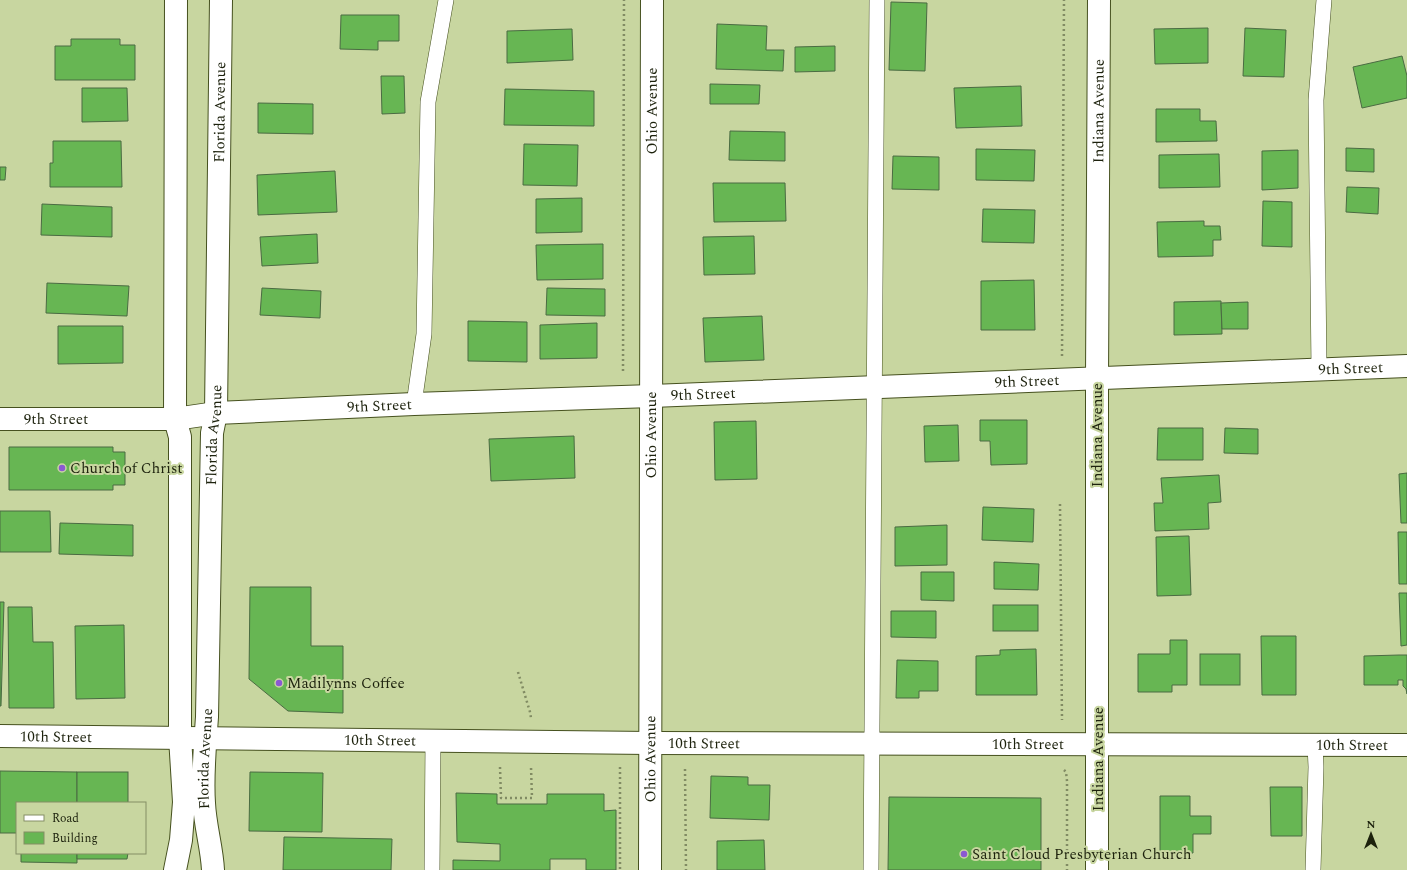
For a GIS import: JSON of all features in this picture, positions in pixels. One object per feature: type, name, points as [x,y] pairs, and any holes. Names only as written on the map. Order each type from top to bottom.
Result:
[{"type":"street","name":"Florida Avenue","points":[[175,870],[181,840],[184,802],[180,737],[180,437],[175,419],[176,0]]},
{"type":"street","name":"Florida Avenue","points":[[213,870],[213,860],[207,833],[204,803],[212,432],[216,413],[221,0]]},
{"type":"street","name":"Ohio Avenue","points":[[650,870],[652,0]]},
{"type":"street","name":"Indiana Avenue","points":[[1097,870],[1099,0]]},
{"type":"street","name":"9th Street","points":[[0,419],[175,419],[216,413],[414,404],[1407,366]]},
{"type":"street","name":"10th Street","points":[[0,736],[650,743],[1407,745]]},
{"type":"lane","points":[[414,404],[424,334],[428,102],[446,0]]},
{"type":"lane","points":[[871,870],[877,0]]},
{"type":"lane","points":[[1319,369],[1316,100],[1324,0]]},
{"type":"lane","points":[[432,740],[432,870]]},
{"type":"lane","points":[[1314,870],[1315,744]]},
{"type":"path","points":[[623,376],[624,0]]},
{"type":"path","points":[[1062,357],[1064,0]]},
{"type":"path","points":[[1060,504],[1062,720],[1065,724],[1066,743]]},
{"type":"path","points":[[620,766],[620,870]]},
{"type":"path","points":[[685,767],[686,870]]},
{"type":"path","points":[[1063,768],[1066,772],[1067,782],[1067,870]]},
{"type":"building","points":[[891,2],[927,3],[925,71],[889,70]]},
{"type":"building","points":[[341,15],[399,15],[399,41],[378,41],[378,50],[340,49]]},
{"type":"building","points":[[717,24],[767,26],[766,50],[784,50],[783,71],[716,69]]},
{"type":"building","points":[[1208,28],[1208,63],[1155,64],[1154,29]]},
{"type":"building","points":[[1245,28],[1286,30],[1284,77],[1243,76]]},
{"type":"building","points":[[572,29],[573,60],[507,63],[507,31]]},
{"type":"building","points":[[71,39],[120,39],[120,45],[135,45],[135,80],[55,80],[55,46],[71,46]]},
{"type":"building","points":[[835,46],[835,71],[795,72],[795,47]]},
{"type":"building","points":[[1402,56],[1407,76],[1407,98],[1362,108],[1353,67]]},
{"type":"building","points":[[381,76],[404,76],[405,113],[382,114]]},
{"type":"building","points":[[710,84],[760,85],[759,104],[710,104]]},
{"type":"building","points":[[1021,86],[1022,126],[956,128],[954,88]]},
{"type":"building","points":[[82,88],[127,88],[128,121],[82,122]]},
{"type":"building","points":[[505,89],[594,91],[594,126],[504,125]]},
{"type":"building","points":[[258,103],[313,104],[313,134],[258,133]]},
{"type":"building","points":[[1156,109],[1200,109],[1200,121],[1216,121],[1217,141],[1156,142]]},
{"type":"building","points":[[730,131],[785,132],[785,161],[729,160]]},
{"type":"building","points":[[53,141],[121,141],[122,187],[50,187],[50,163],[53,163]]},
{"type":"building","points":[[524,144],[578,145],[577,186],[523,185]]},
{"type":"building","points":[[1346,148],[1374,149],[1374,172],[1346,171]]},
{"type":"building","points":[[976,149],[1035,150],[1034,181],[976,180]]},
{"type":"building","points":[[1298,150],[1298,188],[1262,190],[1262,151]]},
{"type":"building","points":[[1219,154],[1220,187],[1159,188],[1159,155]]},
{"type":"building","points":[[893,156],[939,157],[939,190],[892,189]]},
{"type":"building","points":[[0,167],[6,167],[5,180],[0,180]]},
{"type":"building","points":[[335,171],[337,212],[258,215],[257,175]]},
{"type":"building","points":[[713,183],[785,183],[786,221],[714,222]]},
{"type":"building","points":[[1347,187],[1379,188],[1378,214],[1346,212]]},
{"type":"building","points":[[582,198],[582,232],[536,233],[536,199]]},
{"type":"building","points":[[1263,201],[1292,202],[1292,247],[1262,246]]},
{"type":"building","points":[[42,204],[112,207],[112,237],[41,235]]},
{"type":"building","points":[[983,209],[1035,210],[1034,243],[982,242]]},
{"type":"building","points":[[1204,221],[1204,226],[1220,226],[1221,240],[1213,240],[1213,256],[1158,257],[1157,222]]},
{"type":"building","points":[[317,234],[318,263],[262,266],[260,237]]},
{"type":"building","points":[[754,236],[755,274],[704,275],[703,237]]},
{"type":"building","points":[[603,244],[603,279],[537,280],[536,245]]},
{"type":"building","points":[[1034,280],[1035,330],[981,330],[981,281]]},
{"type":"building","points":[[47,283],[129,286],[127,316],[46,313]]},
{"type":"building","points":[[262,288],[321,291],[320,318],[260,315]]},
{"type":"building","points":[[547,288],[605,289],[605,316],[546,315]]},
{"type":"building","points":[[1221,301],[1222,334],[1174,335],[1174,302]]},
{"type":"building","points":[[1248,302],[1248,329],[1222,329],[1221,303]]},
{"type":"building","points":[[762,316],[764,360],[705,362],[703,318]]},
{"type":"building","points":[[468,321],[527,322],[527,362],[468,361]]},
{"type":"building","points":[[597,323],[597,358],[540,359],[540,325]]},
{"type":"building","points":[[58,326],[123,326],[123,363],[58,364]]},
{"type":"building","points":[[980,420],[1027,420],[1027,464],[991,465],[990,441],[980,441]]},
{"type":"building","points":[[756,421],[757,479],[715,480],[714,422]]},
{"type":"building","points":[[958,425],[959,461],[925,462],[924,426]]},
{"type":"building","points":[[1158,428],[1203,428],[1203,460],[1157,460]]},
{"type":"building","points":[[1225,428],[1258,429],[1258,454],[1224,453]]},
{"type":"building","points":[[574,436],[575,478],[491,481],[489,439]]},
{"type":"building","points":[[9,447],[113,447],[113,452],[125,452],[125,485],[113,485],[113,490],[9,490]]},
{"type":"building","points":[[1407,473],[1407,523],[1401,523],[1399,474]]},
{"type":"building","points":[[1219,475],[1221,502],[1208,503],[1209,529],[1155,531],[1154,503],[1163,503],[1161,478]]},
{"type":"building","points":[[983,507],[1034,509],[1033,542],[982,540]]},
{"type":"building","points":[[0,511],[50,511],[51,552],[0,552]]},
{"type":"building","points":[[60,523],[133,525],[133,556],[59,554]]},
{"type":"building","points":[[947,525],[947,565],[895,566],[895,527]]},
{"type":"building","points":[[1398,532],[1407,532],[1407,584],[1399,584]]},
{"type":"building","points":[[1189,536],[1191,595],[1157,596],[1156,537]]},
{"type":"building","points":[[994,562],[1039,564],[1038,590],[994,589]]},
{"type":"building","points":[[921,572],[954,572],[954,601],[921,600]]},
{"type":"building","points":[[250,587],[311,587],[311,646],[343,646],[343,713],[288,711],[249,679]]},
{"type":"building","points":[[1399,593],[1407,593],[1407,645],[1401,646]]},
{"type":"building","points":[[0,602],[4,602],[1,706],[0,706]]},
{"type":"building","points":[[993,605],[1038,605],[1038,631],[993,631]]},
{"type":"building","points":[[8,607],[32,607],[33,642],[53,642],[54,708],[9,708]]},
{"type":"building","points":[[891,611],[936,611],[936,638],[891,637]]},
{"type":"building","points":[[124,625],[125,698],[76,699],[75,626]]},
{"type":"building","points":[[1261,636],[1296,636],[1296,695],[1262,695]]},
{"type":"building","points":[[1170,640],[1187,640],[1187,685],[1172,685],[1172,692],[1138,692],[1138,654],[1170,654]]},
{"type":"building","points":[[1036,649],[1037,695],[976,695],[976,656],[1000,655],[1000,650]]},
{"type":"building","points":[[1200,654],[1240,654],[1240,685],[1200,685]]},
{"type":"building","points":[[1407,655],[1407,694],[1406,689],[1403,686],[1403,680],[1398,680],[1398,685],[1364,685],[1364,656]]},
{"type":"building","points":[[897,660],[938,661],[938,691],[919,691],[919,698],[896,698]]},
{"type":"building","points":[[0,771],[77,772],[77,802],[16,802],[16,833],[0,833]]},
{"type":"building","points":[[77,772],[128,772],[128,802],[77,802]]},
{"type":"building","points":[[250,772],[323,773],[322,832],[249,831]]},
{"type":"building","points":[[711,776],[748,777],[748,785],[770,785],[769,820],[710,818]]},
{"type":"building","points":[[1270,787],[1302,787],[1302,836],[1271,836]]},
{"type":"building","points":[[456,793],[497,794],[497,804],[547,804],[547,794],[604,794],[604,811],[616,810],[616,870],[586,870],[586,859],[550,859],[550,870],[453,870],[453,860],[500,861],[500,844],[457,842]]},
{"type":"building","points":[[1160,796],[1190,796],[1190,816],[1211,816],[1211,834],[1193,834],[1193,853],[1160,853]]},
{"type":"building","points":[[889,797],[1041,798],[1041,870],[888,870]]},
{"type":"building","points":[[284,837],[392,839],[391,870],[283,870]]},
{"type":"building","points":[[764,840],[765,870],[717,870],[717,841]]},
{"type":"building","points":[[21,854],[77,854],[77,863],[21,862]]},
{"type":"building","points":[[77,854],[128,854],[127,859],[77,859]]},
{"type":"place","name":"Church of Christ","points":[[62,468]]},
{"type":"place","name":"Madilynns Coffee","points":[[279,683]]},
{"type":"place","name":"Saint Cloud Presbyterian Church","points":[[964,854]]}]
